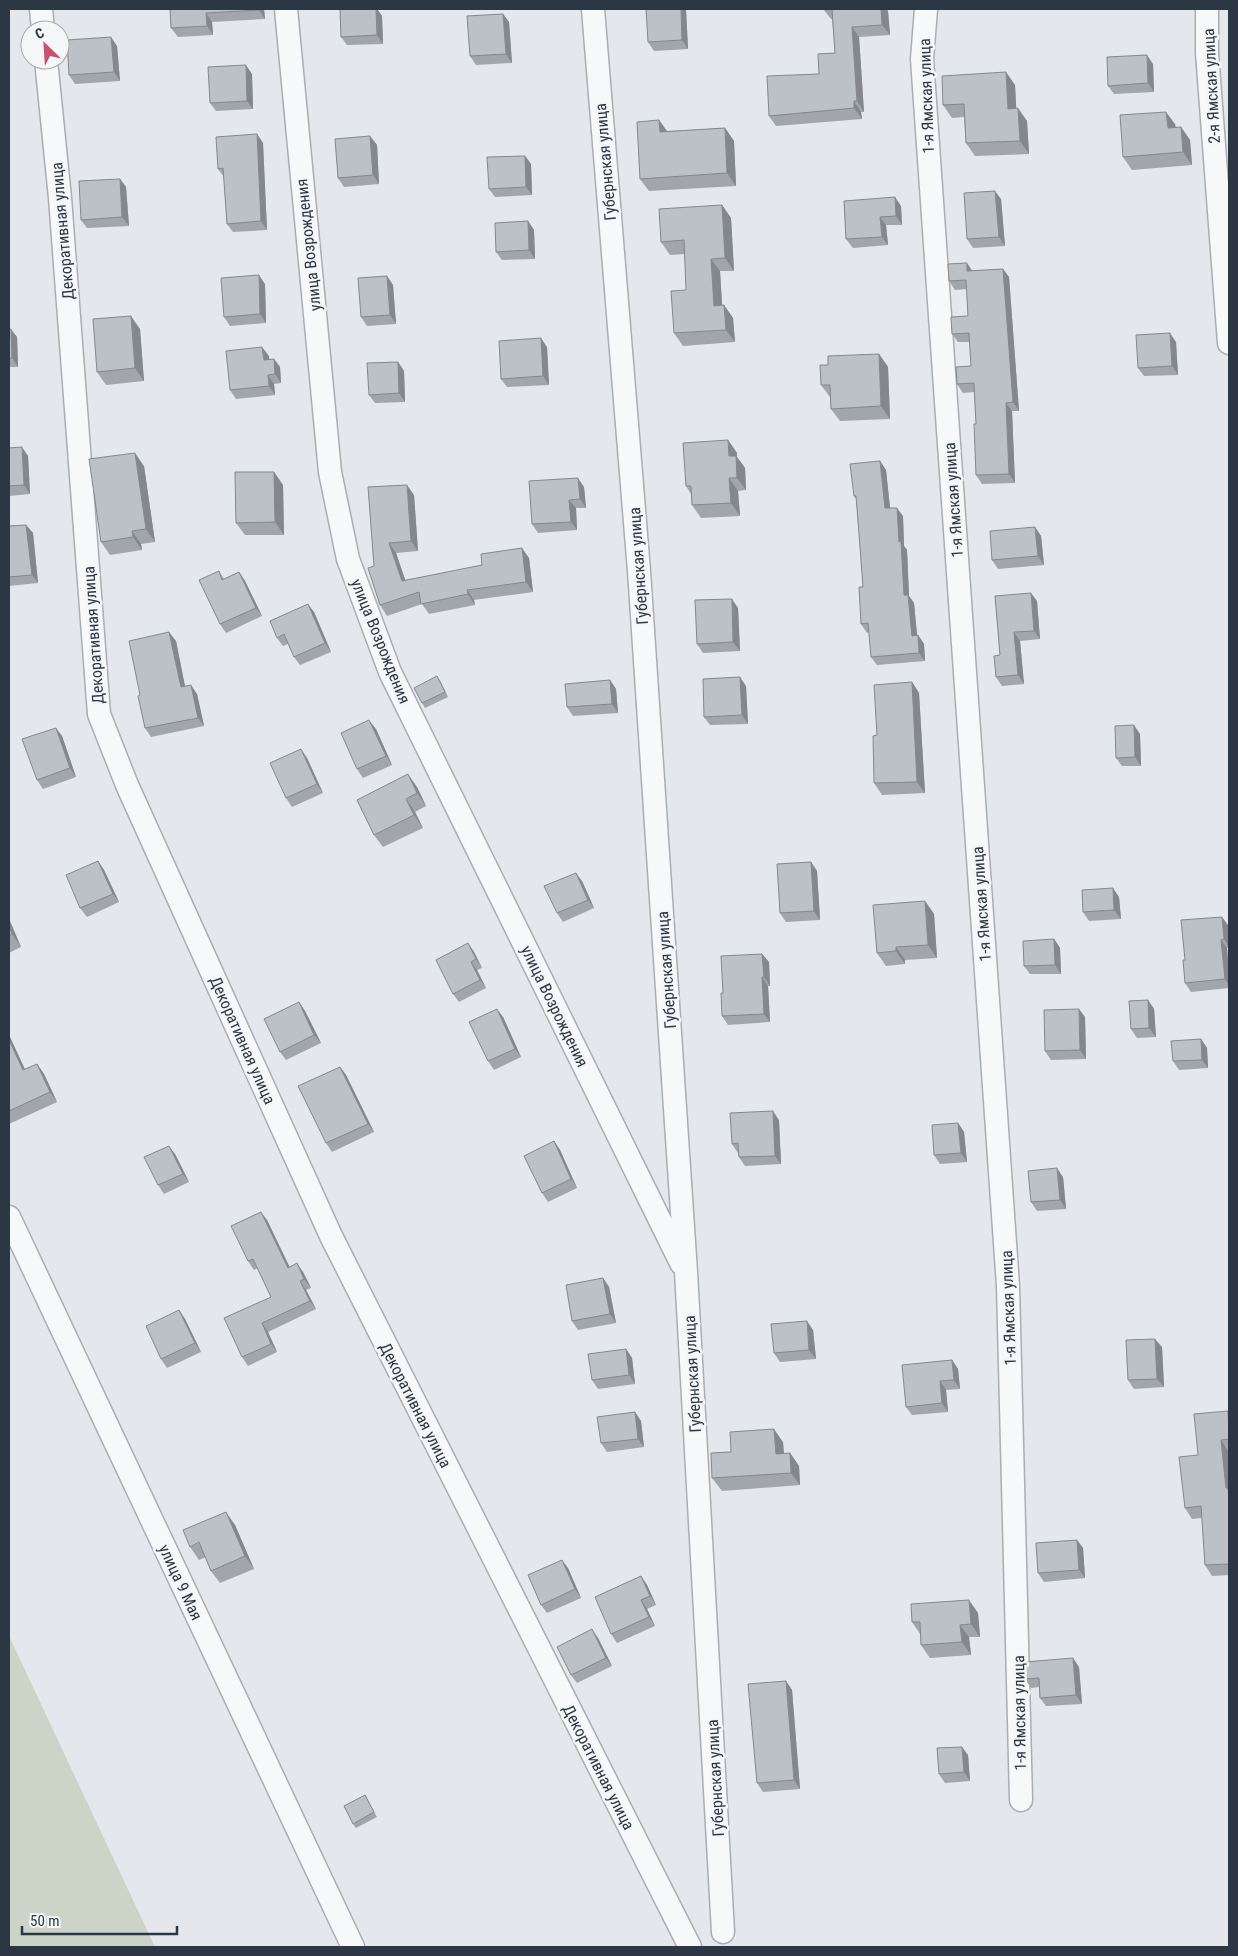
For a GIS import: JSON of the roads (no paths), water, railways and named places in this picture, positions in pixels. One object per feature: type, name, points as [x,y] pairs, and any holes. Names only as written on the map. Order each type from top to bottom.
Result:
[{"type":"street","name":"улица Возрождения","points":[[286,9],[330,472],[348,559],[390,672],[686,1272]]},
{"type":"street","name":"Губернская улица","points":[[593,9],[639,581],[686,1272],[723,1932]]},
{"type":"street","name":"1-я Ямская улица","points":[[926,9],[922,59],[1008,1286],[1021,1800]]},
{"type":"street","name":"2-я Ямская улица","points":[[1207,9],[1207,54],[1229,343]]},
{"type":"street","name":"Декоративная улица","points":[[47,70],[60,198],[99,714],[128,785],[331,1236],[690,1947]]},
{"type":"street","name":"улица 9 Мая","points":[[9,1217],[353,1947]]}]
